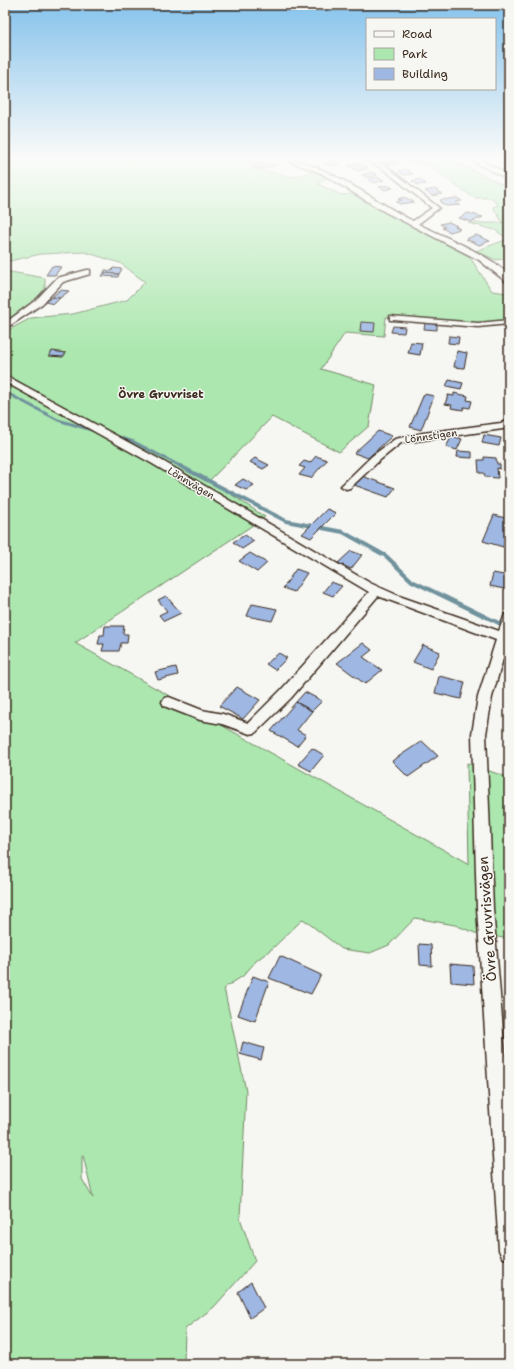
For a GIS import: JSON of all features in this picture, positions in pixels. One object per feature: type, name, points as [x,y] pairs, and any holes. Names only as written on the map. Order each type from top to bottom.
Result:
[{"type":"street","points":[[413,224],[482,258],[503,274],[509,282]]},
{"type":"street","points":[[5,328],[39,302],[60,280],[87,272]]},
{"type":"street","points":[[393,318],[478,325],[509,322]]},
{"type":"street","name":"Lönnvägen","points":[[5,378],[109,436],[376,591],[506,627]]},
{"type":"street","name":"Lönnstigen","points":[[346,486],[376,458],[398,441],[430,435],[503,426],[509,423]]},
{"type":"street","points":[[169,702],[200,715],[223,719],[250,729],[296,682],[376,591]]},
{"type":"street","name":"Övre Gruvrisvägen","points":[[506,627],[485,697],[480,734],[485,908],[494,1017],[509,1250]]},
{"type":"green space","points":[[5,224],[408,224],[469,256],[492,291],[507,293],[509,300],[509,325],[386,317],[384,336],[345,333],[321,369],[376,385],[369,426],[339,452],[272,417],[210,480],[265,517],[75,643],[469,864],[467,763],[509,778],[509,939],[475,933],[455,925],[415,918],[389,945],[370,953],[342,949],[303,919],[273,948],[256,961],[243,976],[224,988],[246,1091],[240,1218],[255,1261],[214,1307],[185,1329],[184,1364],[5,1364],[5,332],[31,318],[73,314],[127,300],[145,282],[120,263],[85,252],[41,254],[5,262]],"holes":[[[82,1155],[83,1155],[93,1198],[82,1179]]]},
{"type":"green space","points":[[471,224],[509,224],[509,258],[496,260],[476,251],[508,239],[495,230]]},
{"type":"green space","points":[[5,271],[45,278],[45,292],[5,322]]},
{"type":"building","points":[[440,224],[453,224],[460,229],[450,232],[442,228],[445,227]]},
{"type":"building","points":[[476,235],[490,241],[479,245],[466,239]]},
{"type":"building","points":[[52,266],[61,267],[55,275],[46,275]]},
{"type":"building","points":[[113,268],[122,269],[119,274],[104,273],[105,270],[112,271]]},
{"type":"building","points":[[104,273],[119,274],[118,277],[102,276]]},
{"type":"building","points":[[60,290],[69,291],[60,298],[52,297]]},
{"type":"building","points":[[52,297],[60,298],[54,304],[45,302]]},
{"type":"building","points":[[361,322],[375,323],[374,332],[360,331]]},
{"type":"building","points":[[425,323],[437,324],[437,330],[424,329]]},
{"type":"building","points":[[393,326],[405,327],[404,333],[391,332]]},
{"type":"building","points":[[449,336],[459,337],[458,344],[448,343]]},
{"type":"building","points":[[411,342],[422,343],[420,355],[408,353]]},
{"type":"building","points":[[52,351],[66,353],[63,357],[49,356]]},
{"type":"building","points":[[457,351],[467,353],[464,368],[454,367]]},
{"type":"building","points":[[449,380],[463,383],[461,389],[446,386]]},
{"type":"building","points":[[454,393],[468,396],[467,400],[472,401],[470,408],[464,407],[463,410],[451,408],[452,405],[445,404],[448,395],[454,396]]},
{"type":"building","points":[[424,394],[434,396],[421,430],[410,427]]},
{"type":"building","points":[[378,431],[392,436],[368,458],[354,453]]},
{"type":"building","points":[[484,435],[501,438],[499,446],[482,443]]},
{"type":"building","points":[[452,436],[462,439],[457,450],[446,447]]},
{"type":"building","points":[[458,451],[472,452],[472,458],[457,457]]},
{"type":"building","points":[[316,456],[327,460],[311,478],[299,475],[305,468],[299,466],[304,461],[310,463]]},
{"type":"building","points":[[484,457],[496,458],[497,464],[500,464],[500,469],[497,468],[498,478],[485,477],[484,473],[479,473],[478,460],[484,460]]},
{"type":"building","points":[[255,458],[269,465],[263,469],[250,462]]},
{"type":"building","points":[[362,476],[395,488],[388,497],[354,485]]},
{"type":"building","points":[[243,479],[254,485],[246,490],[235,485]]},
{"type":"building","points":[[327,509],[336,513],[311,538],[302,534]]},
{"type":"building","points":[[494,515],[509,519],[509,533],[503,547],[483,541]]},
{"type":"building","points":[[245,535],[254,541],[242,549],[233,542]]},
{"type":"building","points":[[351,551],[362,555],[351,569],[338,563]]},
{"type":"building","points":[[250,553],[267,563],[257,572],[239,561]]},
{"type":"building","points":[[296,569],[307,573],[294,592],[283,588]]},
{"type":"building","points":[[493,573],[509,576],[509,590],[490,586]]},
{"type":"building","points":[[331,582],[342,586],[333,596],[323,592]]},
{"type":"building","points":[[166,596],[181,613],[164,621],[159,615],[167,611],[158,600]]},
{"type":"building","points":[[252,604],[277,609],[272,621],[247,616]]},
{"type":"building","points":[[105,626],[124,626],[123,634],[128,634],[127,643],[121,643],[119,651],[102,651],[104,644],[98,644],[100,635],[104,635]]},
{"type":"building","points":[[363,643],[372,650],[363,657],[382,670],[365,684],[337,663]]},
{"type":"building","points":[[423,645],[440,652],[431,669],[413,662]]},
{"type":"building","points":[[279,653],[287,658],[275,670],[266,664]]},
{"type":"building","points":[[176,667],[178,675],[158,680],[155,672]]},
{"type":"building","points":[[439,676],[465,682],[461,699],[435,693]]},
{"type":"building","points":[[237,687],[260,700],[243,719],[219,706]]},
{"type":"building","points":[[305,692],[322,701],[312,711],[296,702]]},
{"type":"building","points":[[296,702],[312,711],[297,730],[306,735],[297,746],[271,731]]},
{"type":"building","points":[[422,741],[438,756],[408,777],[392,761]]},
{"type":"building","points":[[312,748],[324,755],[311,771],[298,764]]},
{"type":"building","points":[[419,944],[431,945],[432,966],[420,965]]},
{"type":"building","points":[[280,956],[321,975],[311,994],[269,978]]},
{"type":"building","points":[[450,964],[473,966],[474,984],[451,982]]},
{"type":"building","points":[[253,976],[269,982],[255,1021],[238,1015]]},
{"type":"building","points":[[243,1042],[264,1048],[261,1060],[240,1054]]},
{"type":"building","points":[[251,1282],[264,1308],[250,1318],[238,1292]]},
{"type":"waterway","points":[[5,392],[58,420],[95,431]]},
{"type":"waterway","points":[[115,436],[134,442],[182,467]]},
{"type":"waterway","points":[[180,466],[286,521],[343,532],[386,556],[412,581],[509,628]]},
{"type":"district","name":"Övre Gruvriset","points":[[161,394]]}]
